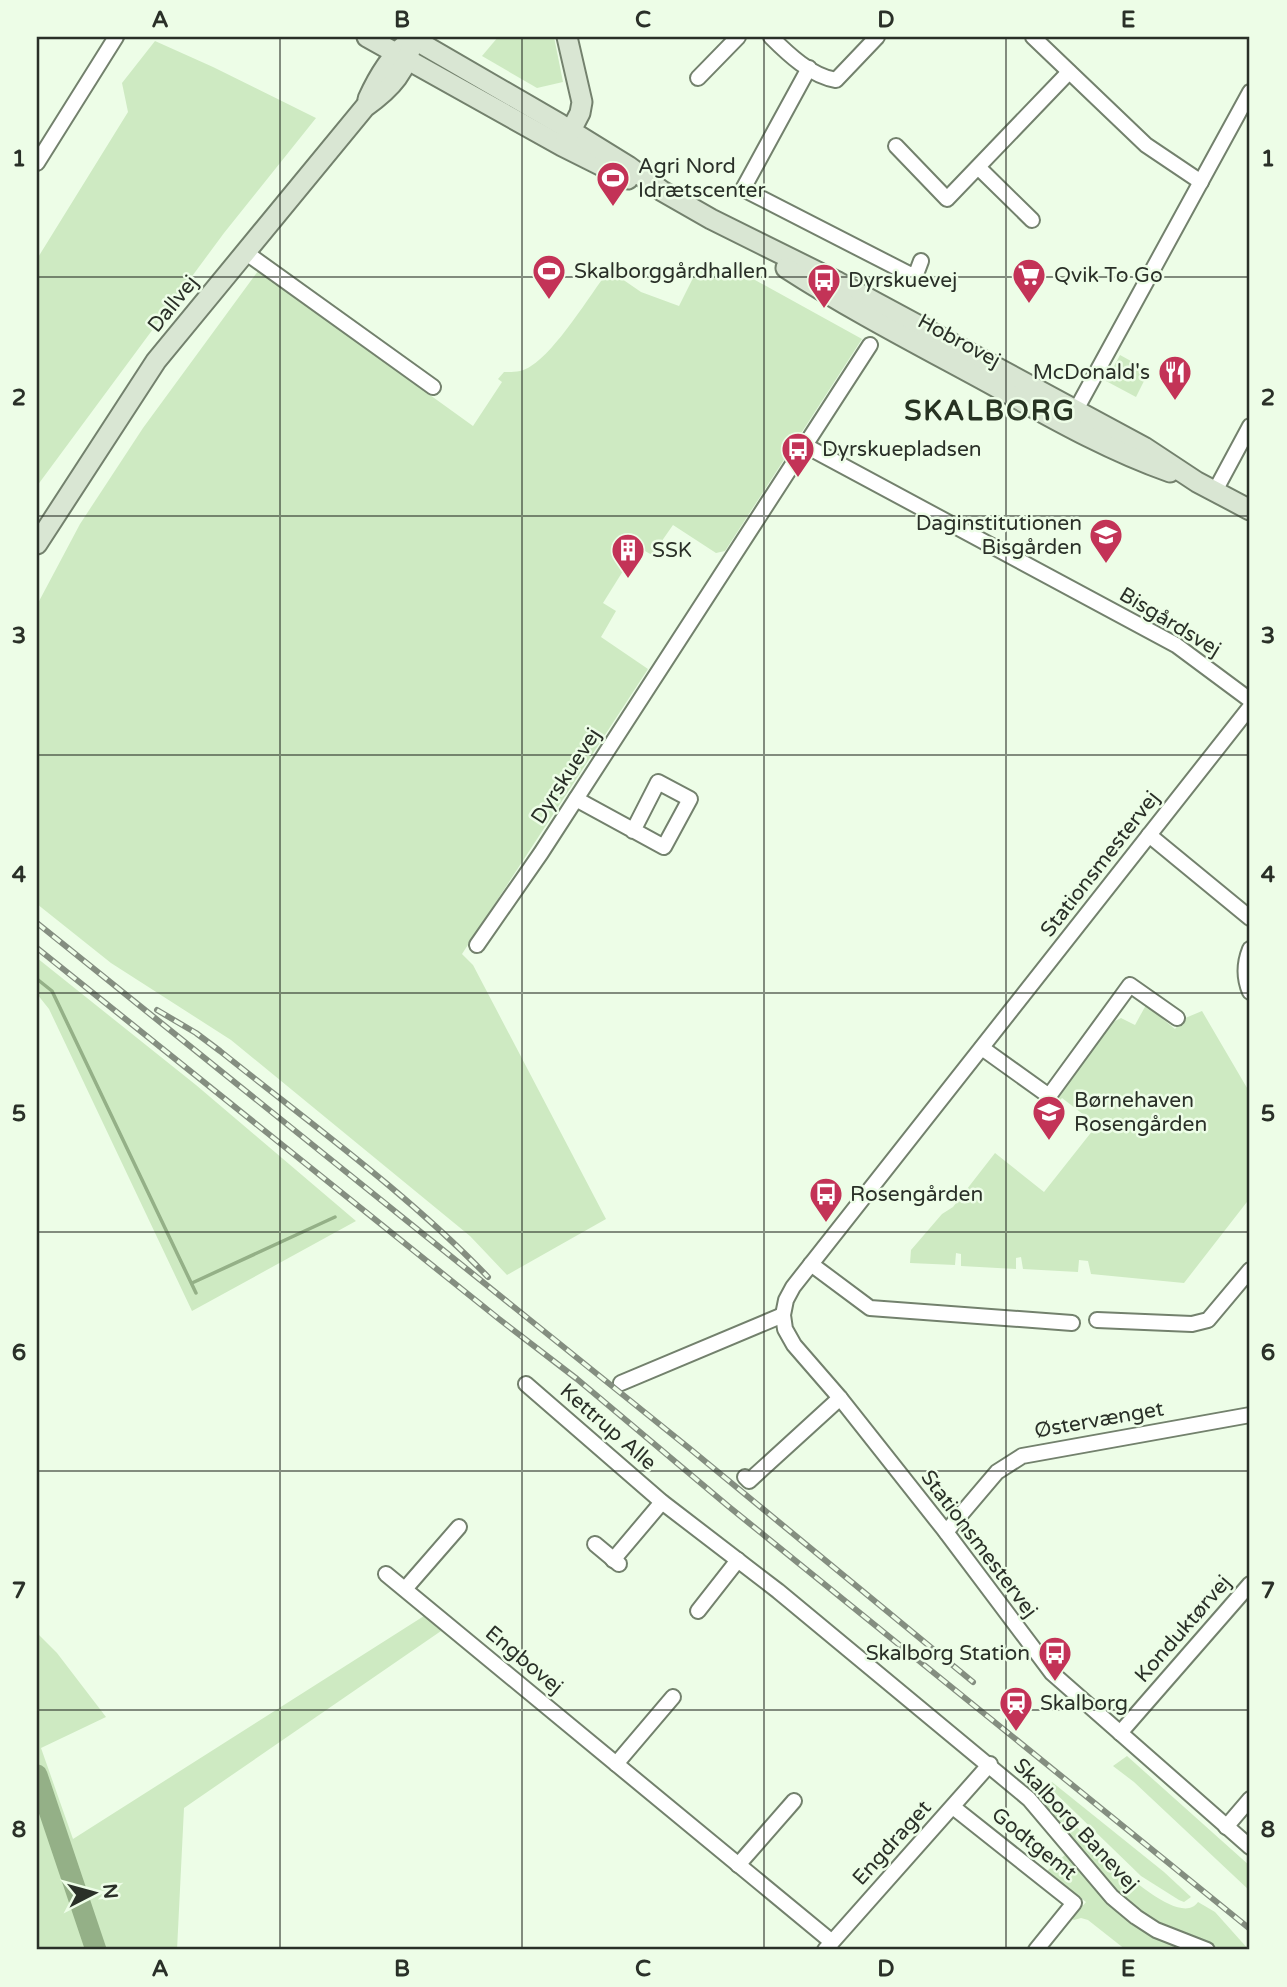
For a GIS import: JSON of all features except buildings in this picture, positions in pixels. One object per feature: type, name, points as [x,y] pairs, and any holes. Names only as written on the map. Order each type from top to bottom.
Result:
[{"type":"main road","name":"Hobrovej","points":[[367,37],[628,166],[662,191],[711,219],[832,297],[1072,418],[1138,461],[1197,482],[1250,510]]},
{"type":"main road","name":"Hobrovej","points":[[412,37],[561,135]]},
{"type":"main road","name":"Dallvej","points":[[37,544],[156,361],[365,107],[373,87],[403,56],[412,37]]},
{"type":"main road","points":[[561,135],[582,102],[567,37]]},
{"type":"street","points":[[37,163],[117,37]]},
{"type":"street","points":[[698,78],[738,37]]},
{"type":"street","points":[[771,37],[789,55],[827,78],[836,80],[877,37]]},
{"type":"street","points":[[1033,37],[1146,145],[1200,181]]},
{"type":"street","points":[[809,68],[743,189],[915,277],[922,261]]},
{"type":"street","points":[[896,146],[947,199],[1069,72]]},
{"type":"street","points":[[1072,418],[1250,92]]},
{"type":"street","points":[[979,168],[1032,220]]},
{"type":"street","points":[[245,252],[433,387]]},
{"type":"street","name":"Dyrskuevej","points":[[477,945],[576,799],[870,345]]},
{"type":"street","points":[[1215,491],[1250,426]]},
{"type":"street","name":"Bisgårdsvej","points":[[806,446],[1176,645],[1250,700]]},
{"type":"street","name":"Stationsmestervej","points":[[1250,706],[793,1287],[786,1300],[783,1315],[785,1329],[794,1345],[946,1532],[1052,1674],[1250,1847]]},
{"type":"street","points":[[576,799],[633,831],[664,848],[690,799],[658,782],[633,831]]},
{"type":"street","points":[[1149,835],[1250,918]]},
{"type":"street","points":[[1250,950],[1246,960],[1246,983],[1250,992]]},
{"type":"street","points":[[982,1048],[1049,1096],[1130,985],[1177,1018]]},
{"type":"street","points":[[811,1264],[870,1308],[1072,1323]]},
{"type":"street","points":[[1097,1320],[1192,1324],[1208,1320],[1250,1270]]},
{"type":"street","points":[[621,1383],[783,1315]]},
{"type":"street","name":"Kettrup Alle","points":[[526,1384],[662,1502],[738,1560],[990,1764]]},
{"type":"street","points":[[745,1477],[749,1480],[839,1398]]},
{"type":"street","name":"Østervænget","points":[[946,1532],[997,1472],[1022,1456],[1250,1415]]},
{"type":"street","name":"Kettrup Alle","points":[[595,1544],[616,1562],[662,1502]]},
{"type":"street","points":[[405,1589],[459,1527]]},
{"type":"street","points":[[698,1611],[738,1560]]},
{"type":"street","name":"Engbovej","points":[[386,1574],[617,1764],[828,1946]]},
{"type":"street","name":"Konduktørvej","points":[[1120,1733],[1250,1584]]},
{"type":"street","points":[[617,1764],[673,1697]]},
{"type":"street","name":"Engdraget","points":[[828,1946],[990,1764]]},
{"type":"street","name":"Skalborg Banevej","points":[[990,1764],[1029,1798],[1112,1897],[1156,1930],[1207,1950]]},
{"type":"street","points":[[1226,1827],[1250,1799]]},
{"type":"street","points":[[737,1865],[794,1801]]},
{"type":"street","name":"Godtgemt","points":[[953,1807],[1073,1903],[1036,1950]]},
{"type":"green space","points":[[498,37],[554,37],[563,82],[537,88],[482,56]]},
{"type":"green space","points":[[155,41],[316,118],[224,233],[37,486],[37,259],[128,112],[122,83]]},
{"type":"green space","points":[[728,265],[862,339],[725,551],[716,553],[673,525],[652,555],[638,547],[603,603],[616,611],[601,637],[648,669],[462,954],[473,965],[606,1219],[507,1275],[470,1236],[231,1040],[111,963],[37,904],[37,605],[80,524],[143,428],[258,271],[473,426],[502,382],[498,379],[504,372],[525,369],[541,359],[562,336],[609,270],[641,292],[679,306],[699,266],[721,277]]},
{"type":"green space","points":[[1120,355],[1149,371],[1136,397],[1106,381]]},
{"type":"green space","points":[[37,958],[196,1085],[356,1221],[192,1311],[49,1009],[37,994]]},
{"type":"green space","points":[[1146,1005],[1175,1029],[1183,1019],[1202,1011],[1250,1093],[1250,1198],[1184,1283],[1091,1274],[1088,1261],[1079,1260],[1078,1272],[1023,1269],[1021,1257],[1016,1258],[1016,1269],[961,1266],[961,1254],[956,1253],[955,1265],[910,1263],[911,1250],[942,1214],[953,1207],[995,1153],[1044,1192],[1097,1125],[1062,1098],[1055,1106],[1050,1102],[1115,1021],[1121,1018],[1135,1025]]},
{"type":"green space","points":[[424,1616],[441,1631],[184,1808],[177,1950],[37,1950],[37,1633],[57,1653],[106,1717],[41,1748],[73,1839]]},
{"type":"green space","points":[[1127,1756],[1250,1866],[1250,1891],[1134,1782],[1113,1766]]},
{"type":"green space","points":[[1052,1782],[1191,1897],[1184,1902],[1179,1900],[1141,1876],[1046,1784]]},
{"type":"green space","points":[[1043,1791],[1094,1844],[1143,1888],[1166,1903],[1185,1908],[1198,1902],[1215,1912],[1249,1950],[1214,1946],[1182,1935],[1153,1919],[1101,1875],[1078,1849],[1034,1796]]},
{"type":"green space","points":[[1066,1854],[1105,1898],[1132,1922],[1164,1942],[1183,1950],[1126,1950],[1088,1920],[1072,1919],[1086,1902],[1047,1871]]},
{"type":"waterway","points":[[37,979],[52,991],[196,1293]]},
{"type":"waterway","points":[[192,1283],[335,1217]]},
{"type":"waterway","points":[[37,1775],[96,1950]]},
{"type":"railway","points":[[37,923],[689,1448],[973,1682]]},
{"type":"railway","points":[[37,948],[577,1379],[728,1506],[1250,1929]]},
{"type":"railway","points":[[157,1010],[196,1033],[358,1160],[425,1217],[488,1277]]},
{"type":"place","name":"Agri Nord Idrætscenter","points":[[613,208]]},
{"type":"place","name":"Skalborggårdhallen","points":[[549,301]]},
{"type":"place","name":"Qvik To Go","points":[[1029,305]]},
{"type":"place","name":"Dyrskuevej","points":[[824,310]]},
{"type":"place","name":"McDonald's","points":[[1175,402]]},
{"type":"place","name":"Dyrskuepladsen","points":[[798,479]]},
{"type":"place","name":"Daginstitutionen Bisgården","points":[[1106,565]]},
{"type":"place","name":"SSK","points":[[628,580]]},
{"type":"place","name":"Børnehaven Rosengården","points":[[1049,1142]]},
{"type":"place","name":"Rosengården","points":[[826,1224]]},
{"type":"place","name":"Skalborg Station","points":[[1055,1683]]},
{"type":"place","name":"Skalborg","points":[[1016,1733]]},
{"type":"district","name":"SKALBORG","points":[[990,411]]}]
